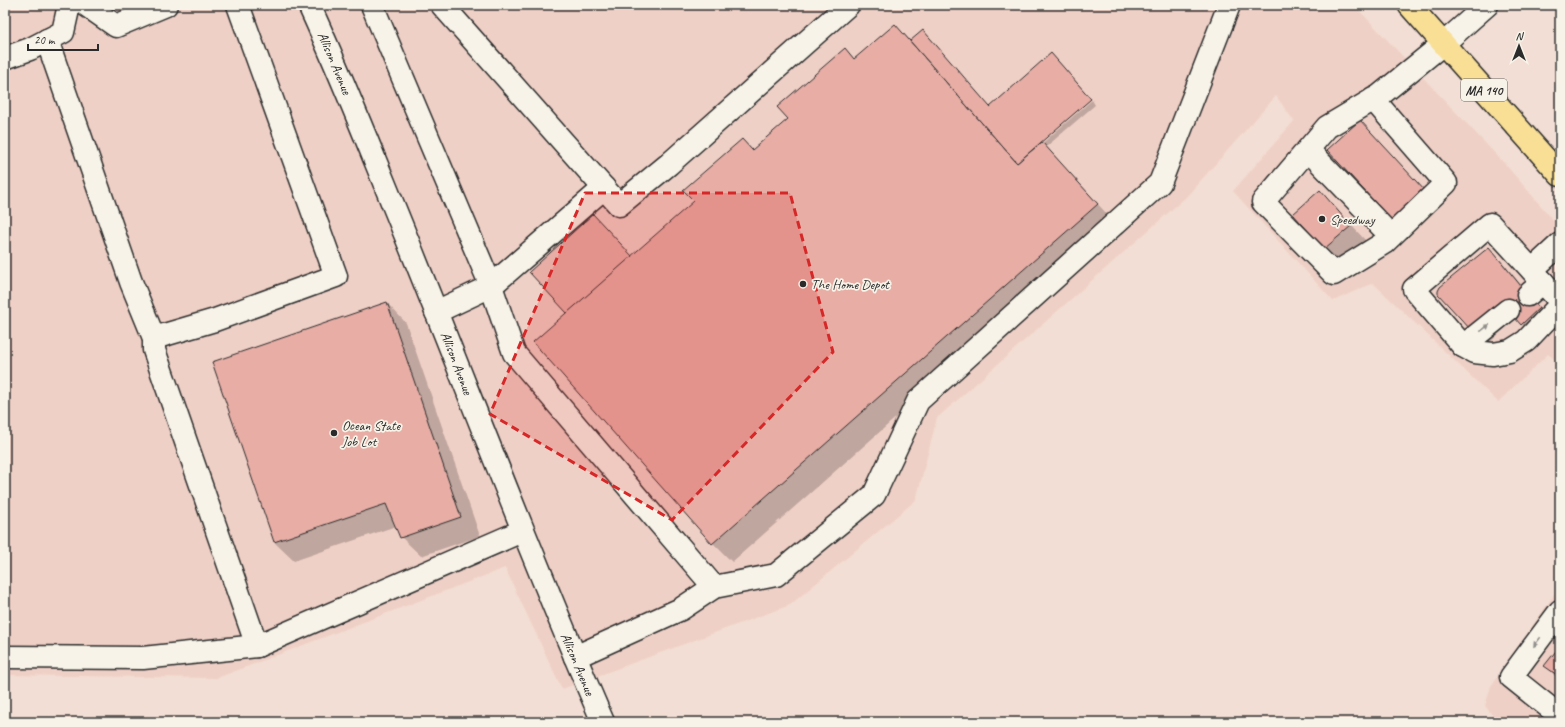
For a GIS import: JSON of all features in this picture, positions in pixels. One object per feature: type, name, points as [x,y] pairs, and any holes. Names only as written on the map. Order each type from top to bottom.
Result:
[{"type":"main road","name":"MA 140","points":[[1409,5],[1560,176]]},
{"type":"street","points":[[5,58],[30,50],[63,32],[69,5]]},
{"type":"street","points":[[86,5],[116,26],[166,5]]},
{"type":"street","points":[[154,338],[215,320],[336,276],[238,5]]},
{"type":"street","name":"Allison Avenue","points":[[310,5],[333,57],[436,312],[522,531],[603,722]]},
{"type":"street","points":[[372,5],[491,286],[514,353],[714,586]]},
{"type":"street","points":[[442,5],[619,205],[668,164],[848,5]]},
{"type":"street","points":[[575,657],[681,609],[714,586],[776,575],[874,495],[918,401],[1160,183],[1228,5]]},
{"type":"street","points":[[1373,99],[1446,183],[1384,244],[1334,274],[1263,202],[1327,127],[1373,99],[1443,44],[1487,5]]},
{"type":"street","points":[[47,40],[131,282],[154,338],[154,350],[257,646]]},
{"type":"street","points":[[1308,150],[1391,236]]},
{"type":"street","points":[[436,312],[491,286],[604,188]]},
{"type":"street","points":[[1560,301],[1534,282],[1490,224],[1414,289],[1463,346],[1474,352],[1493,354],[1510,351],[1526,341],[1560,305]]},
{"type":"street","points":[[1534,282],[1560,244]]},
{"type":"street","points":[[1463,346],[1508,310]]},
{"type":"street","points":[[5,657],[143,658],[257,646],[522,531]]},
{"type":"street","points":[[1560,611],[1511,676],[1560,716]]},
{"type":"highlighted area","points":[[585,193],[790,193],[833,352],[672,520],[490,414]]},
{"type":"shaded area","points":[[5,5],[1354,5],[1505,164],[1560,228],[1560,363],[1548,354],[1498,402],[1373,283],[1333,301],[1233,191],[1294,121],[1276,96],[1186,197],[937,418],[916,500],[790,605],[562,689],[505,568],[217,678],[5,675]]},
{"type":"shaded area","points":[[1560,586],[1560,722],[1498,722],[1485,706],[1491,686]]},
{"type":"building","name":"The Home Depot","points":[[895,24],[1017,163],[1042,142],[1098,204],[712,544],[533,342],[694,201],[683,190],[742,139],[752,150],[788,119],[777,107],[845,48],[854,59]]},
{"type":"building","points":[[923,30],[990,107],[1051,53],[1091,99],[1017,163],[910,41]]},
{"type":"building","points":[[1360,120],[1426,192],[1393,222],[1327,150]]},
{"type":"building","points":[[1320,190],[1351,226],[1324,249],[1293,214]]},
{"type":"building","points":[[593,214],[632,256],[567,313],[529,272]]},
{"type":"building","points":[[1489,247],[1539,308],[1521,325],[1508,310],[1471,330],[1438,294],[1438,291],[1440,287]]},
{"type":"building","name":"Ocean State Job Lot","points":[[387,302],[461,517],[400,538],[386,504],[274,542],[212,362]]},
{"type":"building","points":[[1560,646],[1560,677],[1544,666]]},
{"type":"place","name":"Speedway","points":[[1322,219]]},
{"type":"place","name":"The Home Depot","points":[[803,284]]},
{"type":"place","name":"Ocean State Job Lot","points":[[334,433]]}]
